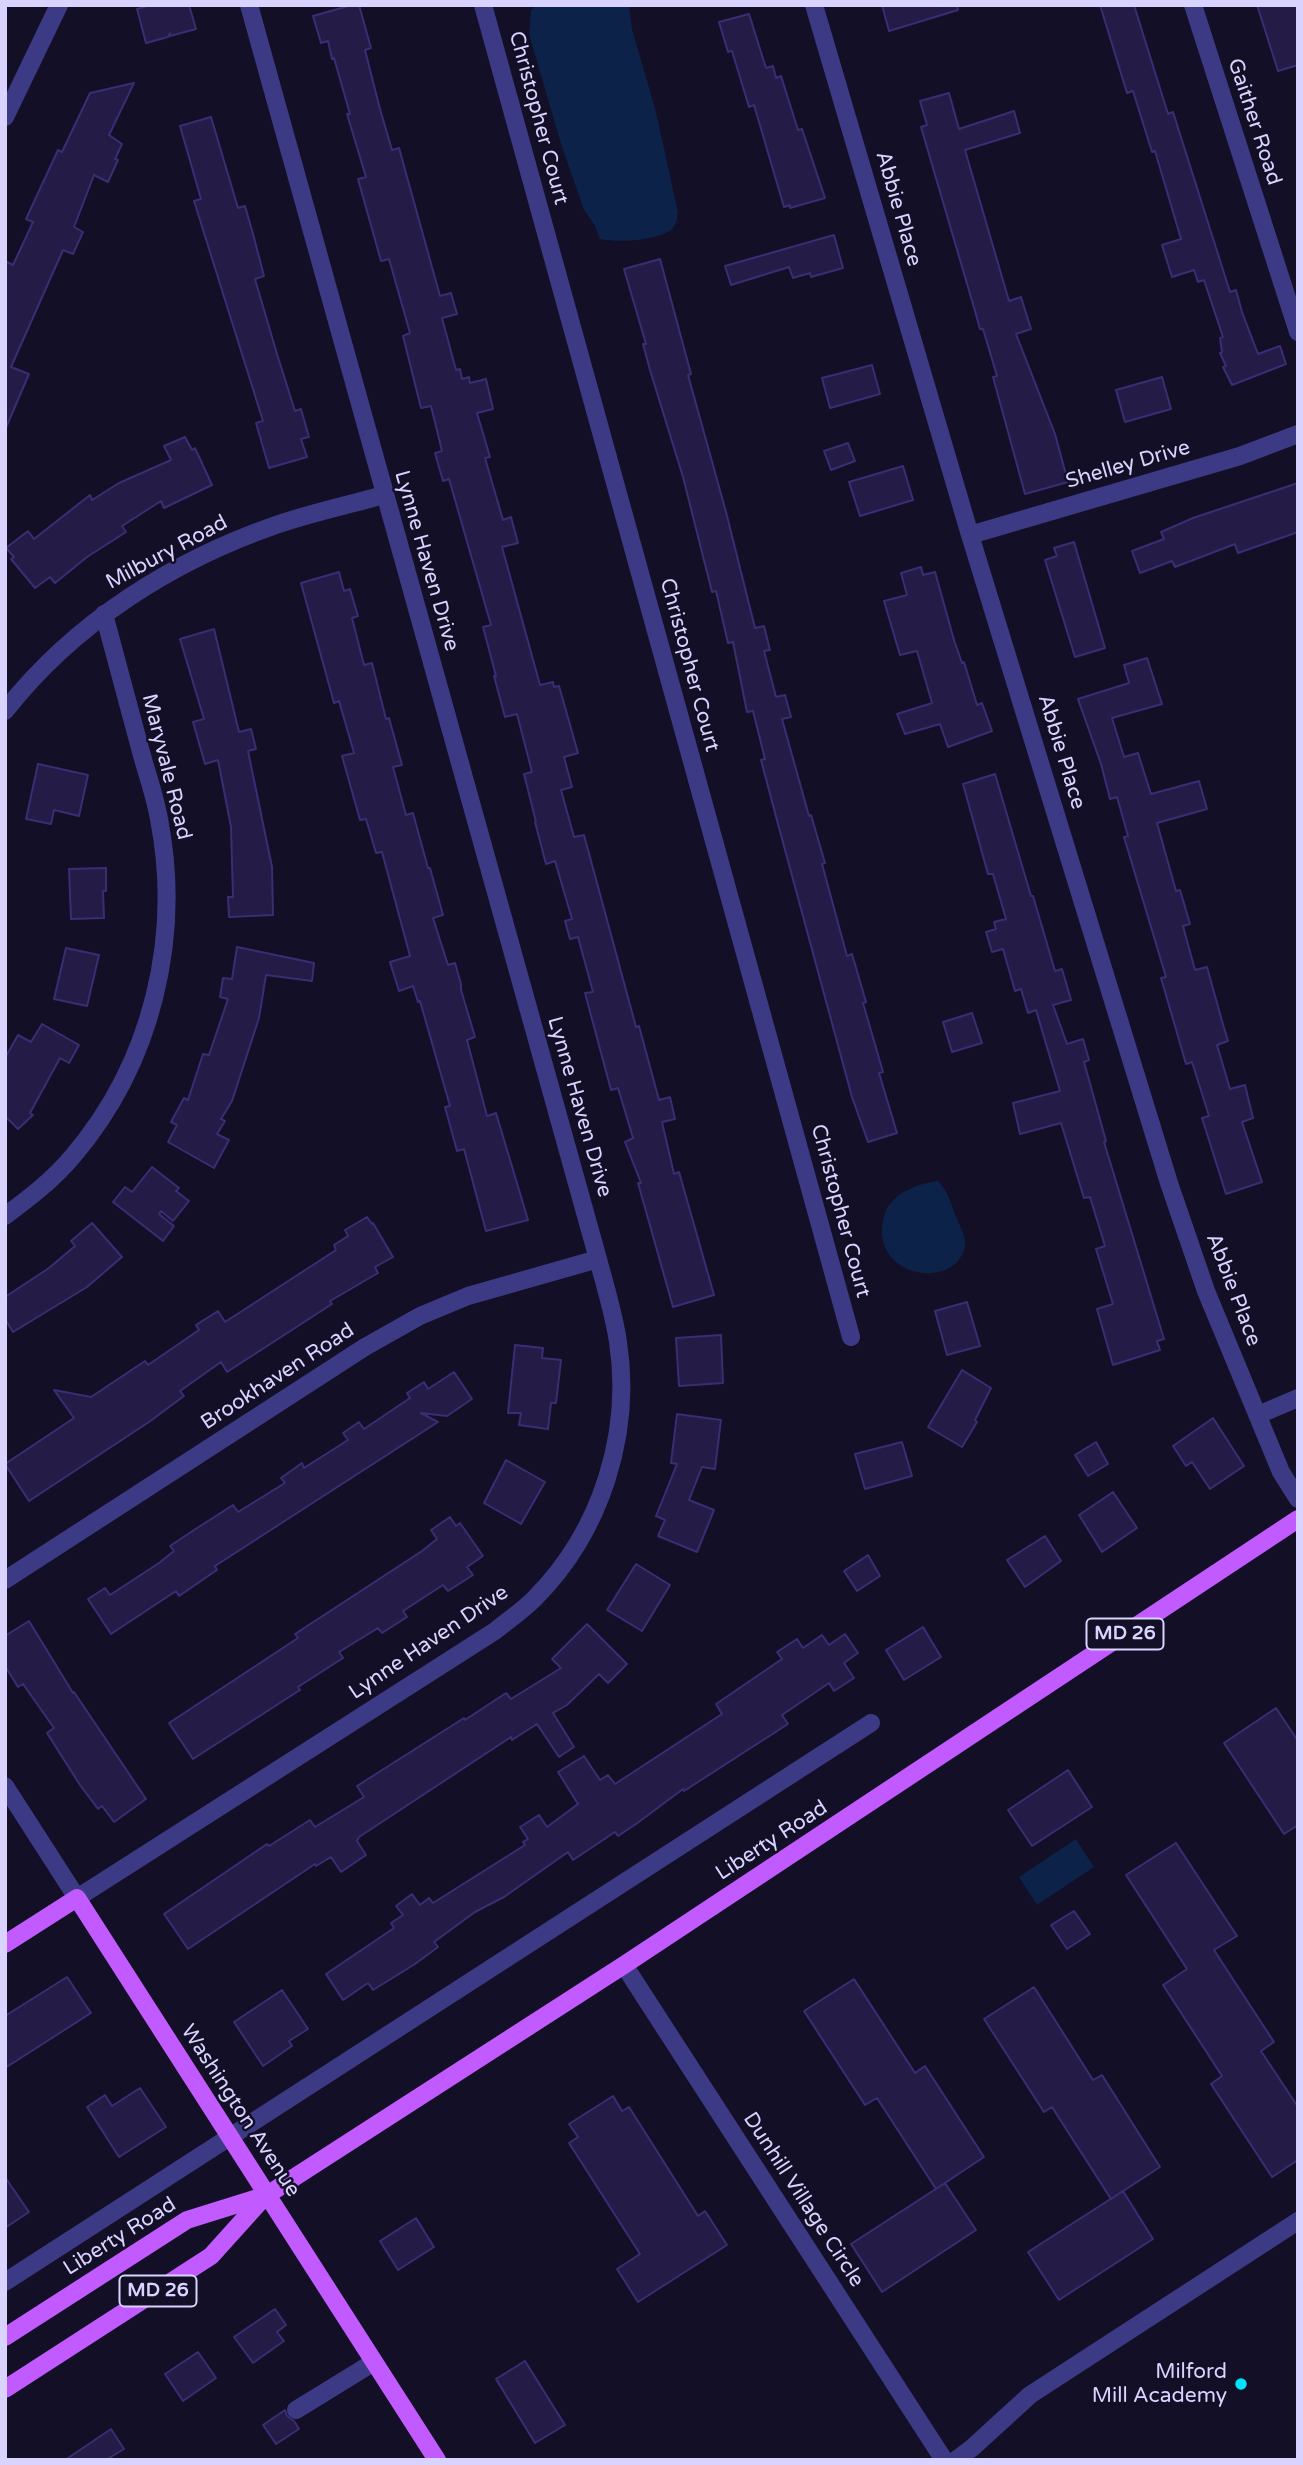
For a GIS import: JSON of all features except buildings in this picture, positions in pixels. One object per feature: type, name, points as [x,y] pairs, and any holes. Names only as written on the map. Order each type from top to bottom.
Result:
[{"type":"main road","name":"Liberty Road","points":[[5,2337],[187,2220],[267,2194],[624,1965],[1298,1519]]},
{"type":"main road","name":"Lynne Haven Drive","points":[[5,1944],[77,1898]]},
{"type":"main road","name":"Washington Avenue","points":[[77,1898],[437,2460]]},
{"type":"main road","name":"Liberty Road","points":[[5,2389],[211,2256],[267,2194]]},
{"type":"street","points":[[5,117],[59,5]]},
{"type":"street","name":"Lynne Haven Drive","points":[[77,1898],[495,1631],[536,1598],[567,1559],[590,1521],[606,1484],[618,1436],[622,1390],[618,1341],[598,1259],[249,5]]},
{"type":"street","name":"Christopher Court","points":[[482,5],[851,1337]]},
{"type":"street","name":"Abbie Place","points":[[814,5],[970,535],[1169,1183],[1206,1291],[1280,1472],[1298,1499]]},
{"type":"street","name":"Gaither Road","points":[[1193,5],[1298,332]]},
{"type":"street","name":"Shelley Drive","points":[[970,535],[1240,456],[1298,434]]},
{"type":"street","name":"Milbury Road","points":[[5,711],[55,656],[104,614],[199,557],[278,524],[384,495]]},
{"type":"street","name":"Maryvale Road","points":[[5,1216],[43,1187],[73,1156],[104,1112],[130,1069],[150,1017],[162,966],[167,913],[165,863],[159,817],[104,614]]},
{"type":"street","name":"Brookhaven Road","points":[[5,1580],[365,1347],[420,1316],[468,1297],[598,1259]]},
{"type":"street","points":[[1258,1415],[1298,1398]]},
{"type":"street","points":[[5,2282],[871,1723]]},
{"type":"street","name":"Washington Avenue","points":[[5,1786],[77,1898]]},
{"type":"street","name":"Dunhill Village Circle","points":[[624,1965],[944,2460]]},
{"type":"street","points":[[956,2460],[1030,2395],[1298,2221]]},
{"type":"street","points":[[296,2410],[374,2362]]},
{"type":"water","points":[[535,5],[629,5],[632,29],[656,112],[678,212],[673,228],[667,232],[638,240],[600,239],[584,210],[561,144],[529,34],[531,11]]},
{"type":"water","points":[[938,1181],[949,1199],[964,1235],[965,1245],[959,1260],[947,1269],[931,1273],[914,1271],[899,1264],[888,1252],[882,1235],[885,1213],[894,1200],[907,1190]]},
{"type":"water","points":[[1076,1839],[1094,1867],[1037,1905],[1019,1877]]},
{"type":"place","name":"Milford Mill Academy","points":[[1241,2384]]}]
